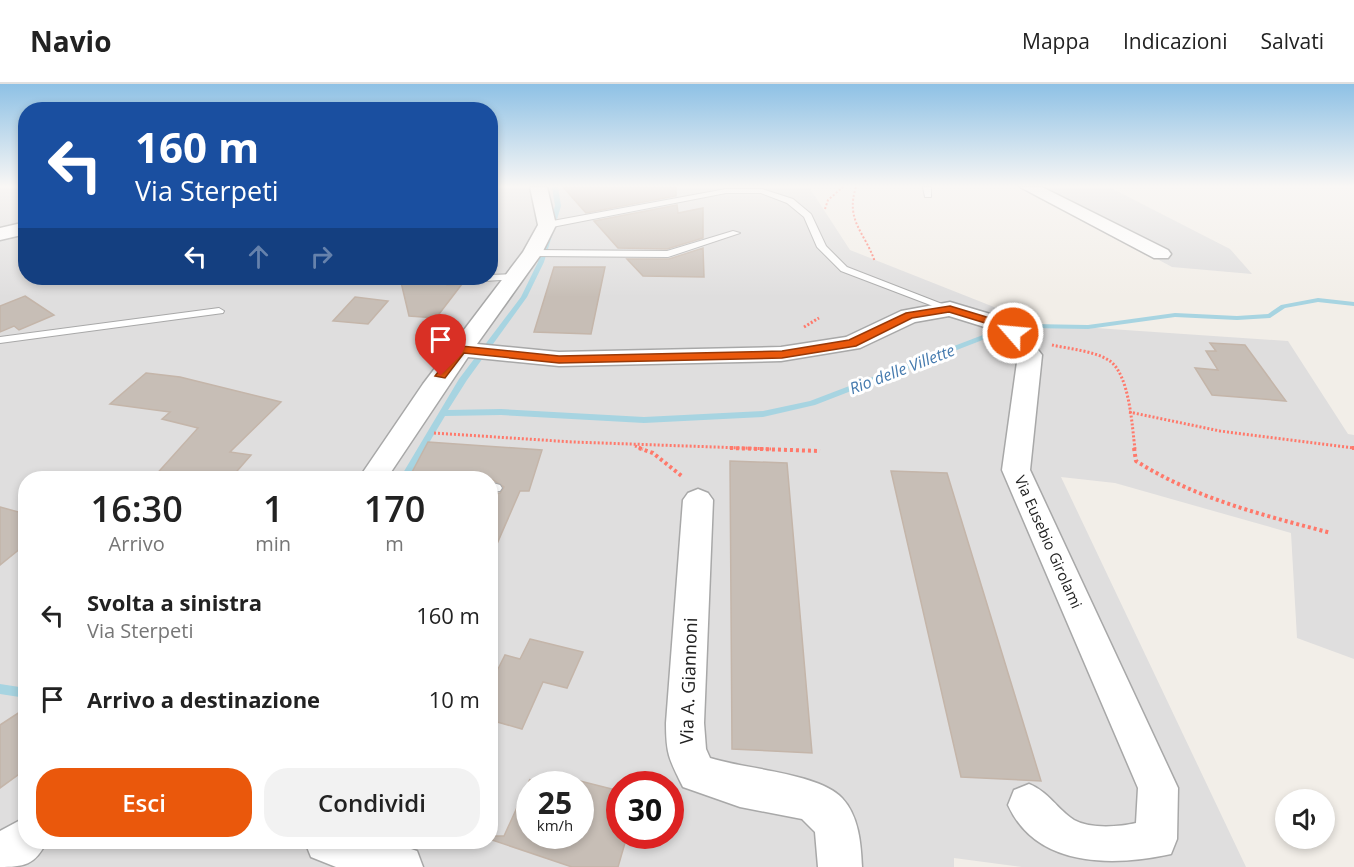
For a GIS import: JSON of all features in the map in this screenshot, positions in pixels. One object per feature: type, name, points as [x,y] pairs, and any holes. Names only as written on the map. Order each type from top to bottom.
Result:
[{"type":"street","points":[[378,471],[466,350],[514,277],[538,253],[553,224]]},
{"type":"street","points":[[1101,224],[1161,254]]},
{"type":"street","points":[[0,234],[18,230]]},
{"type":"street","points":[[466,350],[559,359],[782,354],[852,343],[909,316],[950,309],[1006,328]]},
{"type":"street","name":"Via Eusebio Girolami","points":[[1006,328],[1030,355],[1016,470],[1158,788],[1156,839],[1115,850],[1064,840],[1029,805]]},
{"type":"street","name":"Via A. Giannoni","points":[[698,500],[685,723],[686,752],[697,773],[745,788],[812,800],[833,818],[841,845],[840,867]]},
{"type":"street","points":[[0,857],[18,844]]},
{"type":"street","points":[[347,849],[401,867]]},
{"type":"lane","points":[[811,224],[822,247],[844,269],[950,309]]},
{"type":"lane","points":[[538,253],[668,254],[736,233]]},
{"type":"lane","points":[[498,277],[514,277]]},
{"type":"lane","points":[[0,340],[219,311]]},
{"type":"path","points":[[855,224],[874,254],[878,271],[872,278]]},
{"type":"path","points":[[1006,328],[1112,362],[1120,375],[1129,412],[1136,461],[1161,479],[1229,504],[1331,533]]},
{"type":"path","points":[[1129,412],[1220,431],[1354,448]]},
{"type":"path","points":[[446,434],[820,451]]},
{"type":"path","points":[[632,444],[653,453],[670,465],[689,482],[698,500]]},
{"type":"shaded area","points":[[0,224],[18,224],[18,285],[498,285],[498,224],[833,224],[850,250],[1037,324],[1288,341],[1348,434],[1354,435],[1354,659],[1297,638],[1291,533],[1115,483],[1061,477],[1246,867],[1022,867],[954,858],[954,867],[0,867]]},
{"type":"shaded area","points":[[1091,224],[1180,224],[1230,249],[1252,274],[1172,267]]},
{"type":"building","points":[[596,224],[703,224],[703,238],[667,249],[618,248]]},
{"type":"building","points":[[703,248],[704,277],[643,276],[627,259],[669,259]]},
{"type":"building","points":[[554,267],[605,267],[591,334],[534,332]]},
{"type":"building","points":[[402,285],[461,285],[436,318],[409,316]]},
{"type":"building","points":[[25,296],[54,315],[19,330],[14,326],[0,332],[0,306]]},
{"type":"building","points":[[355,297],[388,301],[368,324],[333,321]]},
{"type":"building","points":[[1210,343],[1245,345],[1286,401],[1212,395],[1195,368],[1218,370],[1206,351],[1216,351]]},
{"type":"building","points":[[146,373],[180,377],[281,402],[230,452],[251,455],[237,471],[159,471],[198,428],[162,419],[170,412],[110,404]]},
{"type":"building","points":[[428,442],[542,450],[529,491],[520,491],[498,542],[498,493],[504,487],[498,483],[498,471],[413,471]]},
{"type":"building","points":[[730,461],[787,463],[812,753],[732,749]]},
{"type":"building","points":[[891,471],[947,473],[1041,781],[961,777]]},
{"type":"building","points":[[0,507],[18,512],[18,550],[0,565]]},
{"type":"building","points":[[530,639],[583,652],[567,688],[543,682],[522,729],[498,722],[498,669],[505,655],[520,659]]},
{"type":"building","points":[[18,713],[18,775],[0,788],[0,725]]},
{"type":"building","points":[[594,784],[606,788],[606,849],[623,849],[618,867],[572,867],[519,849],[594,849]]},
{"type":"building","points":[[516,810],[516,848],[498,842],[498,836],[504,836]]},
{"type":"waterway","points":[[408,471],[463,379],[524,297],[541,262],[553,224]]},
{"type":"waterway","name":"Rio delle Villette","points":[[445,413],[501,412],[644,420],[763,414],[812,403],[996,332],[1030,326],[1088,327],[1175,315],[1237,318],[1270,316],[1283,306],[1318,300],[1354,304]]},
{"type":"waterway","points":[[0,689],[18,692]]},
{"type":"route","points":[[441,376],[461,349],[559,359],[782,354],[852,343],[909,316],[950,309],[979,316],[1013,333]]}]
